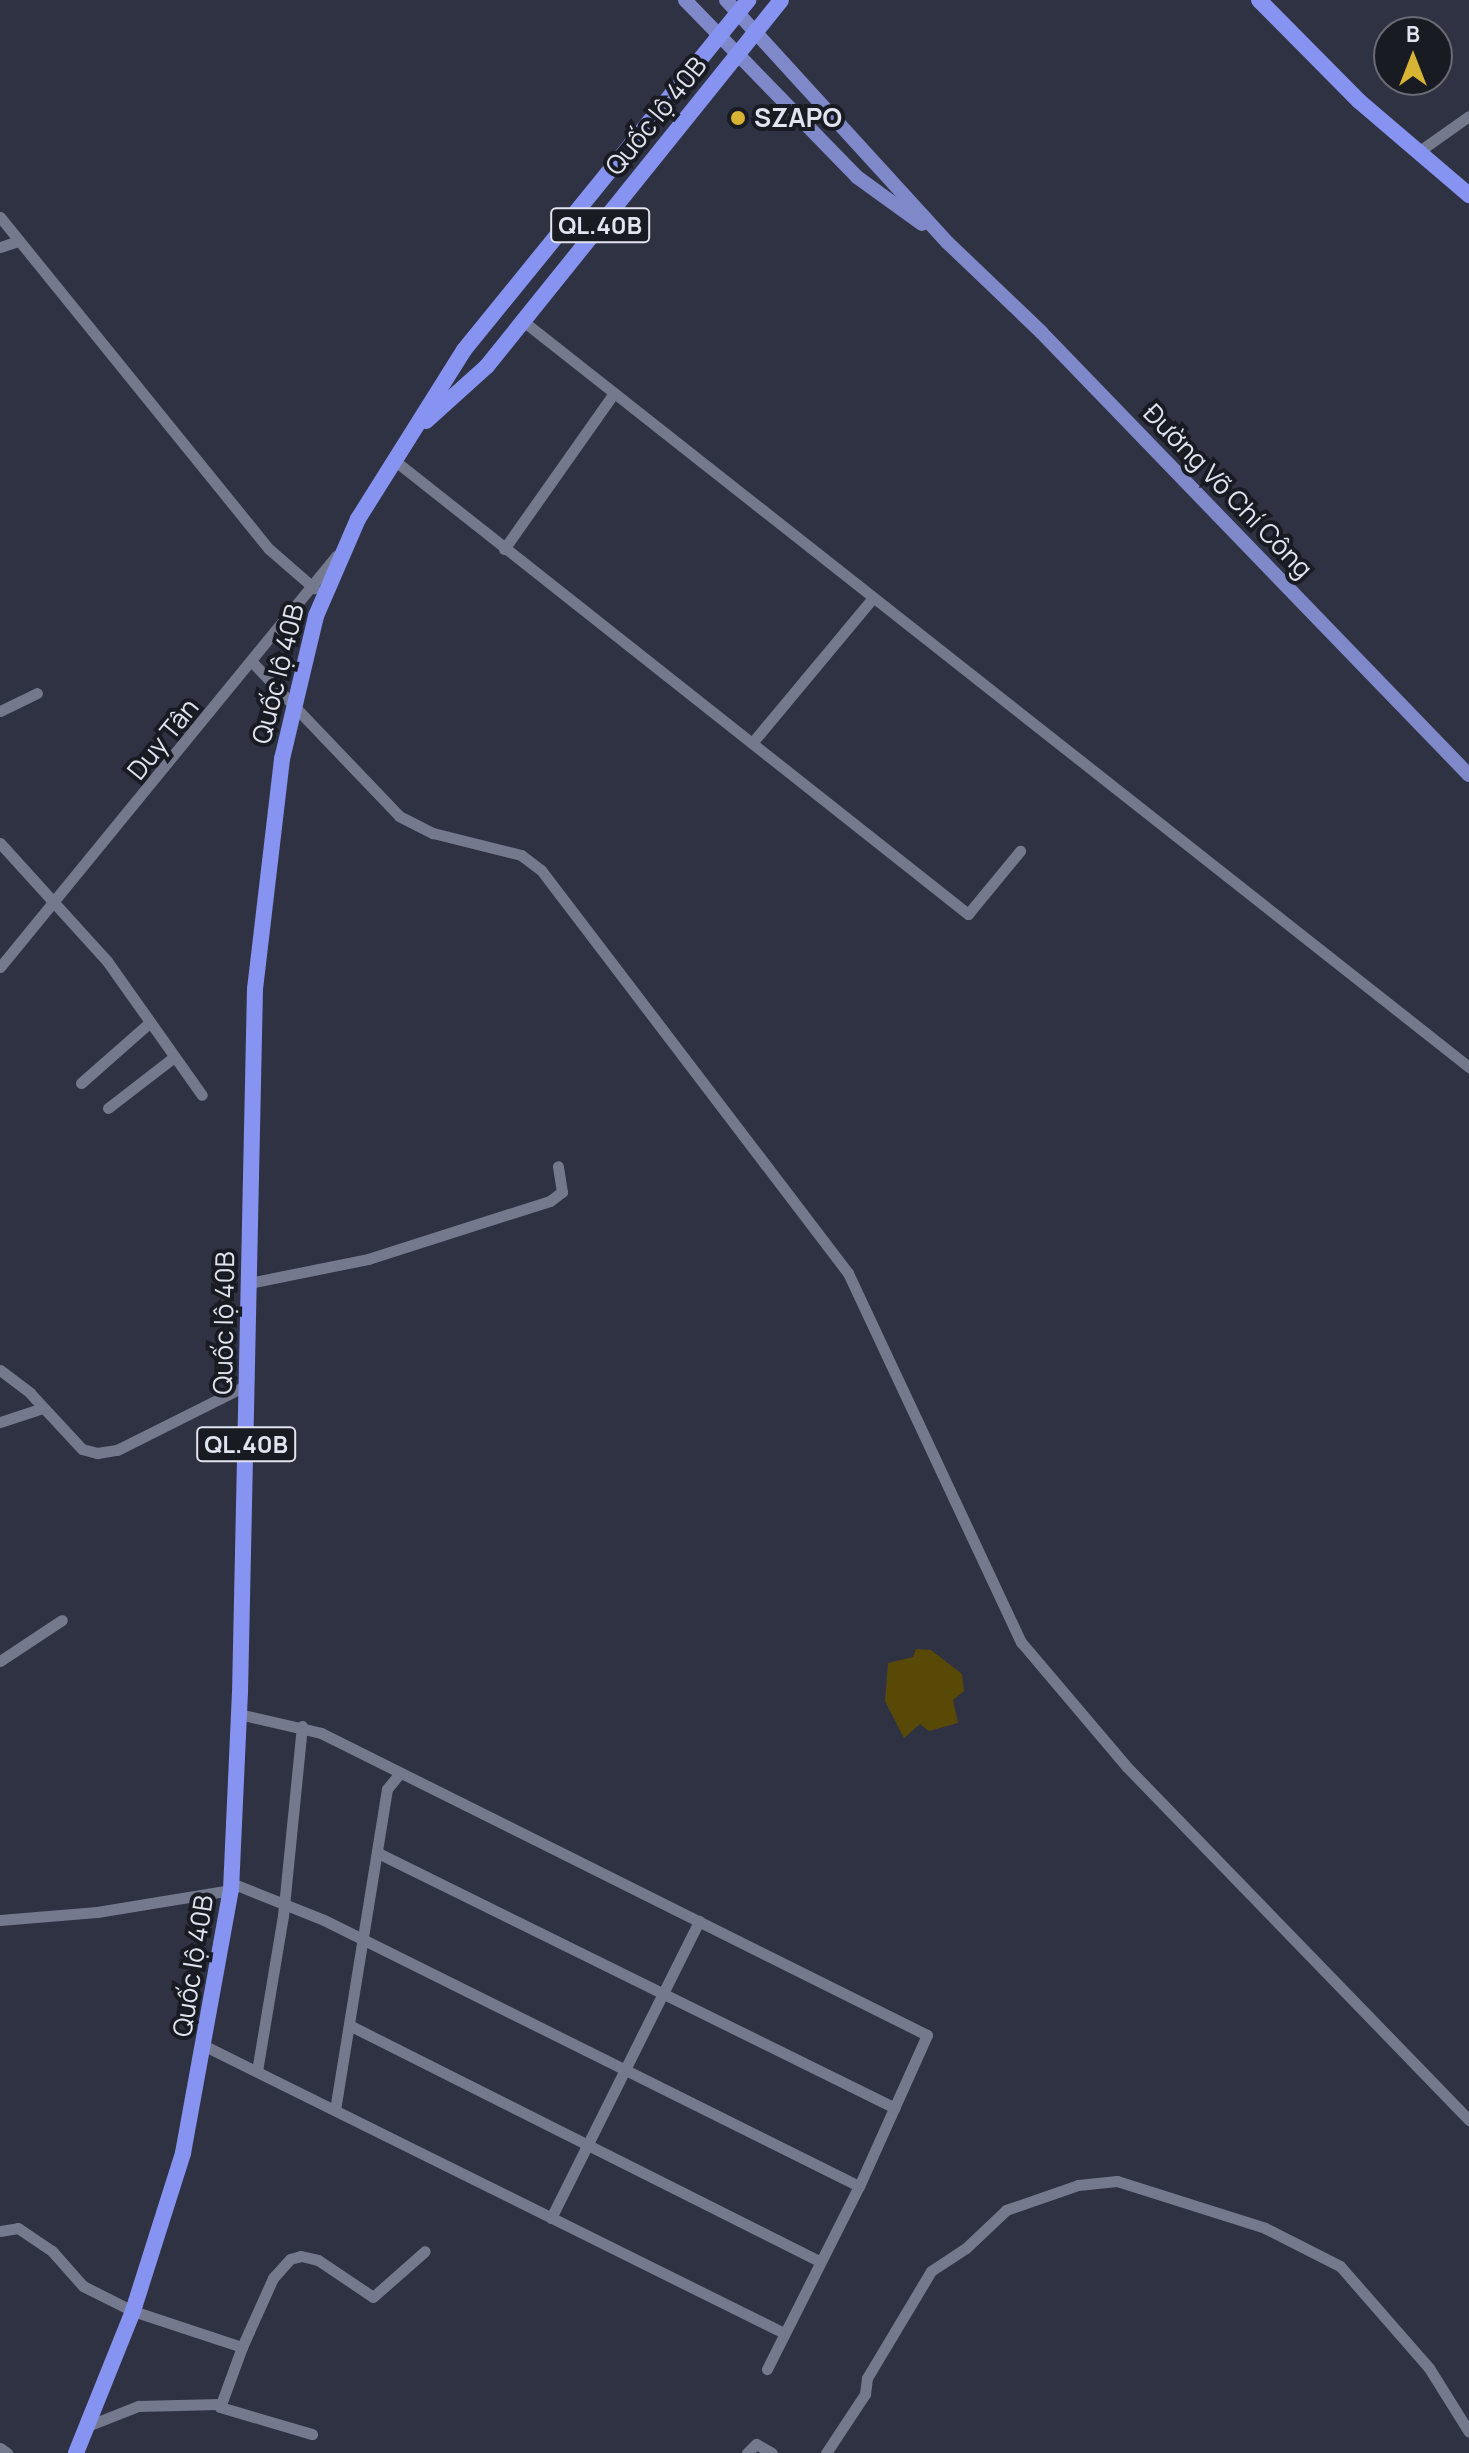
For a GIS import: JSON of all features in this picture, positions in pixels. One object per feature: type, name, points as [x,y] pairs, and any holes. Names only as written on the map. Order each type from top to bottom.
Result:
[{"type":"highway","name":"Quốc lộ 40B","points":[[407,439],[487,366],[781,0]]},
{"type":"highway","points":[[1259,0],[1359,101],[1469,195]]},
{"type":"highway","name":"Quốc lộ 40B","points":[[76,2453],[90,2425],[133,2311],[179,2166],[205,2046],[230,1886],[239,1714],[255,989],[282,759],[293,706],[323,595],[351,533],[407,439],[464,350],[719,36],[737,4]]},
{"type":"main road","name":"Đường Võ Chí Công","points":[[685,0],[857,177],[948,243]]},
{"type":"main road","name":"Đường Võ Chí Công","points":[[737,4],[755,31],[948,243],[1041,332],[1469,775]]},
{"type":"street","points":[[1418,152],[1469,116]]},
{"type":"street","points":[[0,217],[269,549],[314,588]]},
{"type":"street","points":[[0,247],[19,241]]},
{"type":"street","points":[[523,321],[1469,1067]]},
{"type":"street","points":[[504,549],[614,393]]},
{"type":"street","points":[[394,460],[968,914],[1020,851]]},
{"type":"street","name":"Duy Tân","points":[[0,967],[314,588],[351,533]]},
{"type":"street","points":[[752,743],[873,598]]},
{"type":"street","points":[[253,663],[399,816],[433,833],[521,855],[541,870],[848,1273],[1021,1642],[1127,1767],[1469,2120]]},
{"type":"street","points":[[0,711],[37,693]]},
{"type":"street","points":[[0,843],[113,968],[173,1058],[202,1095]]},
{"type":"street","points":[[81,1083],[149,1023]]},
{"type":"street","points":[[108,1108],[173,1058]]},
{"type":"street","points":[[249,1283],[368,1259],[550,1201],[562,1192],[558,1166]]},
{"type":"street","points":[[0,1370],[43,1408],[82,1449],[107,1453],[247,1385]]},
{"type":"street","points":[[0,1422],[43,1408]]},
{"type":"street","points":[[0,1661],[62,1620]]},
{"type":"street","points":[[239,1714],[302,1726],[927,2035],[859,2186],[767,2369]]},
{"type":"street","points":[[257,2071],[285,1902],[302,1726]]},
{"type":"street","points":[[335,2110],[365,1940],[387,1789],[400,1773]]},
{"type":"street","points":[[378,1853],[895,2108]]},
{"type":"street","points":[[0,1920],[97,1912],[230,1886],[285,1902],[859,2186]]},
{"type":"street","points":[[551,2218],[699,1921]]},
{"type":"street","points":[[351,2026],[819,2261]]},
{"type":"street","points":[[205,2046],[784,2333]]},
{"type":"street","points":[[826,2453],[865,2394],[867,2378],[931,2271],[966,2248],[1006,2210],[1078,2185],[1117,2181],[1265,2228],[1340,2266],[1429,2368],[1469,2432]]},
{"type":"street","points":[[0,2231],[18,2228],[52,2251],[83,2286],[133,2311],[242,2347]]},
{"type":"street","points":[[219,2404],[273,2278],[290,2259],[318,2260],[373,2297],[425,2251]]},
{"type":"street","points":[[90,2425],[138,2406],[219,2404],[312,2434]]},
{"type":"street","points":[[747,2453],[756,2444],[772,2453]]},
{"type":"street","points":[[0,2448],[7,2453]]},
{"type":"shaded area","points":[[916,1649],[931,1650],[962,1674],[964,1691],[953,1700],[958,1723],[929,1731],[920,1724],[904,1738],[885,1701],[888,1663],[913,1657]]},
{"type":"place","name":"SZAPO","points":[[738,118]]}]
